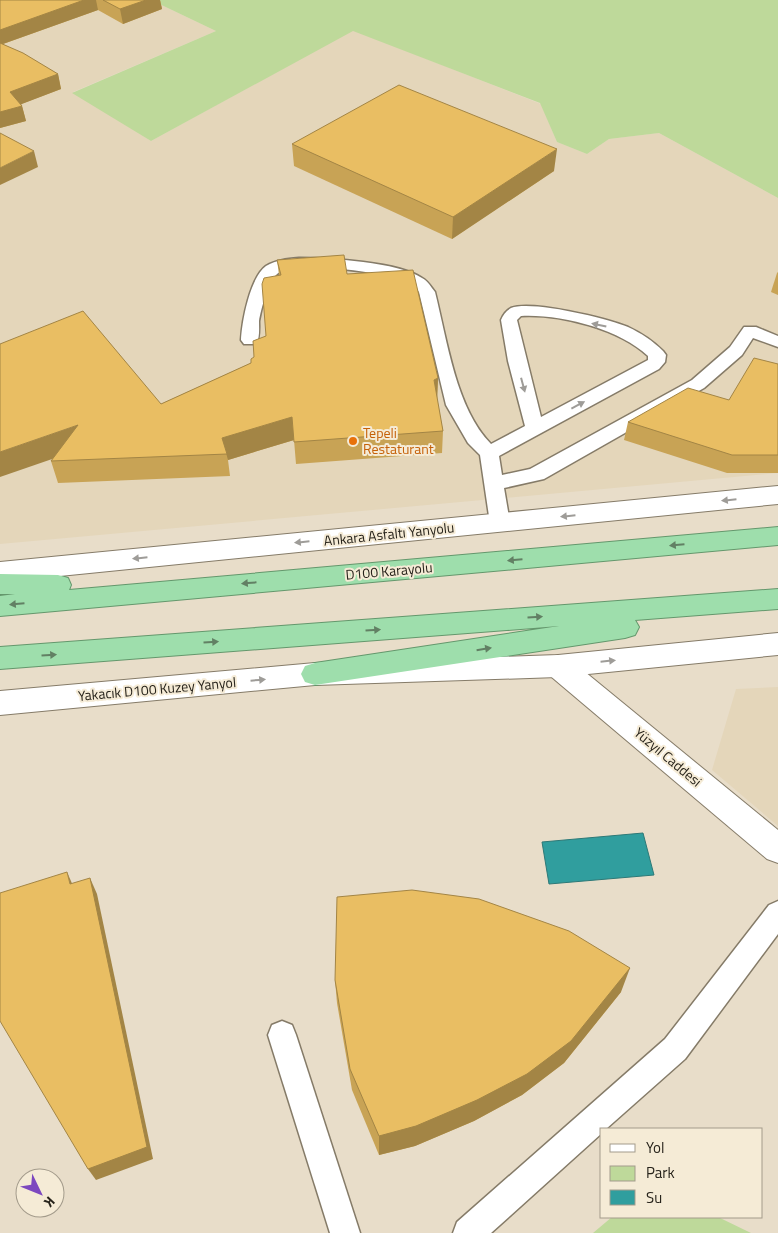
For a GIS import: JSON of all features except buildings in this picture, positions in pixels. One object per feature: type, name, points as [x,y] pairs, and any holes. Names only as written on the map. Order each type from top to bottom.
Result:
[{"type":"highway","name":"D100 Karayolu","points":[[0,606],[778,536]]},
{"type":"highway","points":[[0,584],[202,588]]},
{"type":"highway","points":[[0,658],[778,599]]},
{"type":"highway","points":[[315,674],[778,603]]},
{"type":"main road","name":"Ankara Asfaltı Yanyolu","points":[[0,572],[778,495]]},
{"type":"main road","points":[[315,674],[558,666],[778,644]]},
{"type":"main road","name":"Yüzyıl Caddesi","points":[[558,666],[778,849]]},
{"type":"main road","name":"Yakacık D100 Kuzey Yanyol","points":[[0,703],[315,674]]},
{"type":"lane","points":[[250,340],[250,319],[253,303],[269,272],[279,265],[309,261],[328,262],[413,280],[427,292],[455,405],[475,439],[488,453],[500,523]]},
{"type":"lane","points":[[488,453],[535,428],[653,365],[656,362],[656,355],[626,333],[613,328],[546,313],[522,310],[514,313],[509,320],[535,428]]},
{"type":"lane","points":[[494,482],[522,480],[537,474],[698,384],[736,351],[750,331],[778,342]]},
{"type":"lane","points":[[468,1233],[675,1049],[778,913]]},
{"type":"lane","points":[[282,1035],[345,1233]]},
{"type":"shaded area","points":[[0,0],[151,0],[216,31],[73,92],[151,141],[353,30],[541,104],[557,142],[587,154],[609,139],[659,133],[778,198],[778,473],[0,544]]},
{"type":"shaded area","points":[[778,687],[778,826],[712,770],[736,689]]},
{"type":"green space","points":[[151,0],[778,0],[778,198],[659,133],[609,139],[587,154],[557,142],[540,103],[353,31],[151,141],[72,93],[216,31]]},
{"type":"green space","points":[[611,1218],[720,1218],[751,1233],[593,1233]]},
{"type":"water","points":[[643,833],[654,875],[549,884],[542,842]]},
{"type":"place","name":"Tepeli Restaturant","points":[[353,441]]}]
